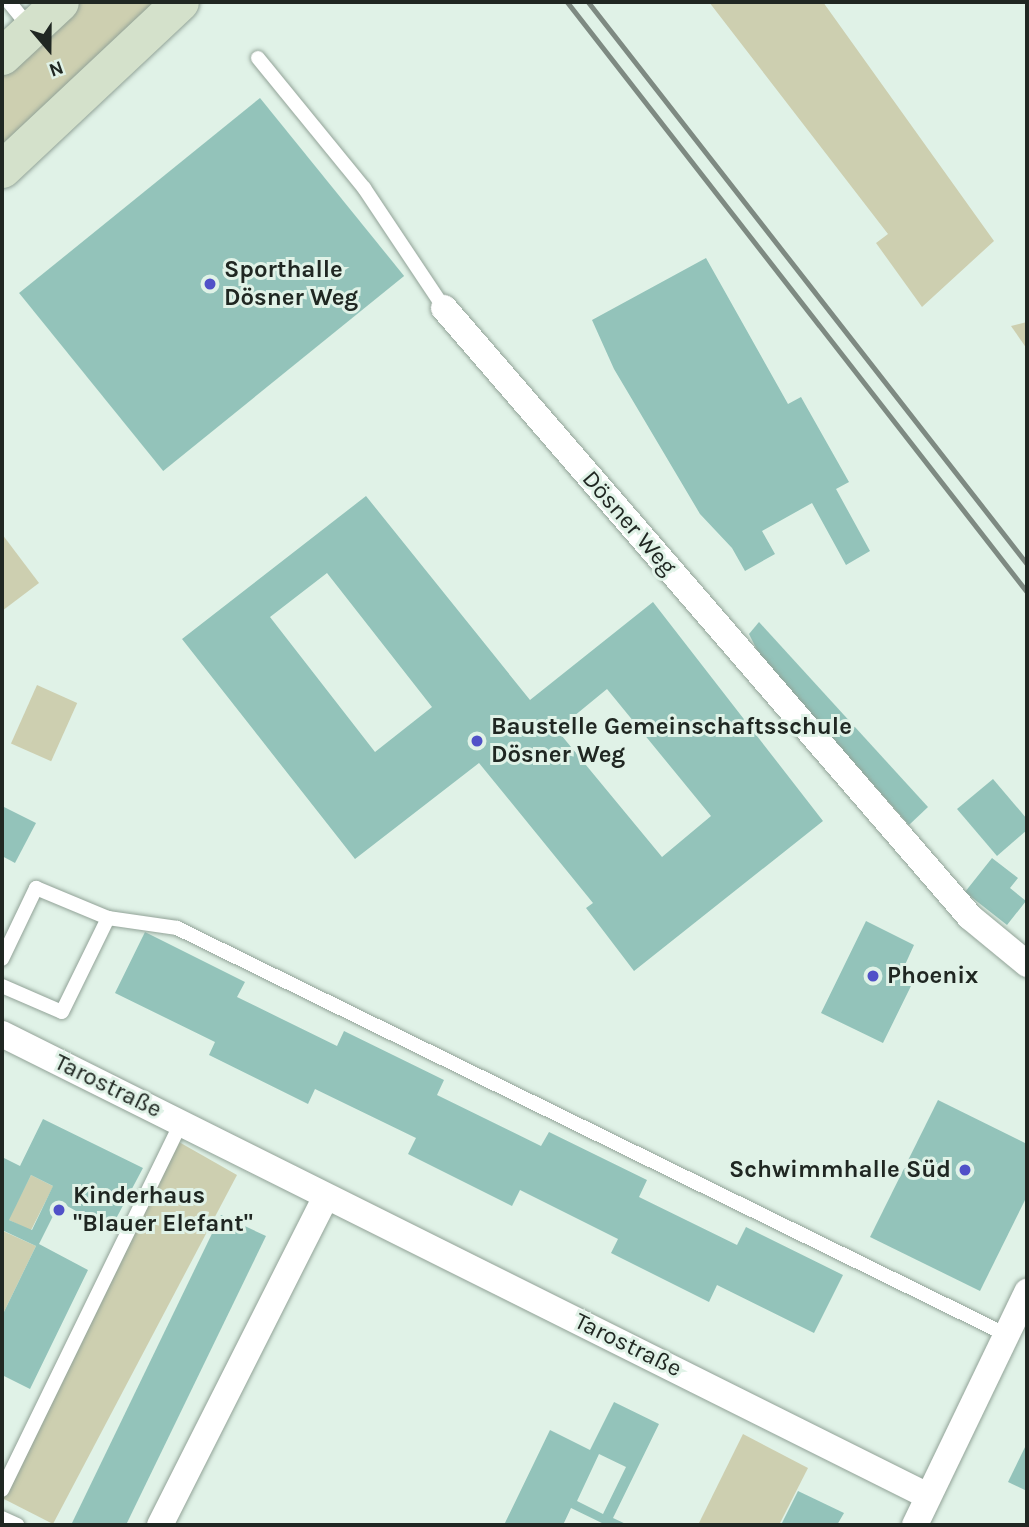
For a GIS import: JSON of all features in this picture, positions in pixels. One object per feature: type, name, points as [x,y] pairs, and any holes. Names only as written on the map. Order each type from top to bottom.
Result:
[{"type":"main road","points":[[2,56],[20,15],[60,2]]},
{"type":"main road","points":[[2,169],[180,2]]},
{"type":"street","name":"Dösner Weg","points":[[444,308],[970,917],[1027,964]]},
{"type":"street","name":"Tarostraße","points":[[2,1034],[929,1496]]},
{"type":"street","points":[[160,1525],[326,1197]]},
{"type":"street","points":[[915,1525],[1027,1292]]},
{"type":"lane","name":"Dösner Weg","points":[[258,58],[364,188],[444,308]]},
{"type":"lane","points":[[2,959],[36,888],[108,918],[177,928],[1007,1335]]},
{"type":"lane","points":[[2,986],[62,1012],[108,918]]},
{"type":"lane","points":[[2,1490],[181,1123]]},
{"type":"lane","points":[[2,1518],[17,1525]]},
{"type":"green space","points":[[81,2],[159,2],[2,148],[2,76]]},
{"type":"green space","points":[[709,2],[823,2],[994,241],[922,307],[876,243],[888,234]]},
{"type":"green space","points":[[1027,322],[1027,349],[1011,326]]},
{"type":"green space","points":[[2,534],[39,583],[2,611]]},
{"type":"green space","points":[[37,685],[77,703],[51,761],[11,743]]},
{"type":"green space","points":[[179,1142],[237,1175],[53,1524],[2,1498]]},
{"type":"green space","points":[[31,1175],[53,1186],[31,1231],[8,1220]]},
{"type":"green space","points":[[3,1231],[36,1246],[2,1316],[2,1234]]},
{"type":"green space","points":[[743,1434],[808,1468],[779,1525],[698,1525]]},
{"type":"building","name":"Sporthalle Dösner Weg","points":[[260,98],[404,276],[163,471],[19,293]]},
{"type":"building","points":[[706,258],[788,404],[801,397],[849,482],[836,489],[870,551],[846,565],[812,503],[762,531],[775,554],[745,571],[732,548],[700,514],[614,369],[592,320]]},
{"type":"building","name":"Baustelle Gemeinschaftsschule Dösner Weg","points":[[366,496],[530,700],[653,602],[823,821],[634,971],[586,908],[593,903],[479,763],[355,859],[182,639]],"holes":[[[327,573],[432,707],[375,752],[270,617]],[[607,689],[711,816],[662,857],[557,730]]]},
{"type":"building","points":[[759,622],[928,807],[909,825],[761,658],[749,634]]},
{"type":"building","points":[[993,779],[1027,819],[1027,830],[997,856],[957,809]]},
{"type":"building","points":[[2,806],[36,823],[15,863],[2,856]]},
{"type":"building","points":[[992,858],[1018,878],[1010,888],[1026,901],[1007,925],[965,892]]},
{"type":"building","name":"Phoenix","points":[[866,921],[914,945],[904,967],[911,986],[883,1043],[821,1013]]},
{"type":"building","points":[[145,932],[245,982],[237,997],[337,1046],[344,1031],[444,1080],[437,1095],[541,1146],[549,1132],[647,1180],[639,1197],[737,1245],[746,1227],[843,1275],[814,1333],[717,1285],[709,1302],[611,1253],[618,1239],[520,1190],[512,1206],[408,1154],[416,1138],[315,1089],[308,1104],[209,1055],[215,1042],[115,993]]},
{"type":"building","name":"Schwimmhalle Süd","points":[[938,1100],[1027,1144],[1027,1196],[980,1291],[870,1237]]},
{"type":"building","name":"Kinderhaus \"Blauer Elefant\"","points":[[43,1119],[143,1168],[110,1230],[60,1202],[39,1244],[88,1270],[30,1389],[2,1375],[2,1316],[36,1246],[2,1230],[2,1157],[20,1166]],"holes":[[[31,1175],[53,1186],[32,1230],[9,1220]]]},
{"type":"building","points":[[221,1215],[266,1236],[126,1525],[72,1523]]},
{"type":"building","points":[[614,1402],[659,1424],[613,1518],[628,1525],[606,1525],[571,1508],[563,1525],[504,1525],[550,1430],[590,1450]],"holes":[[[599,1454],[626,1467],[603,1514],[577,1501]]]},
{"type":"building","points":[[1027,1443],[1027,1491],[1008,1482]]},
{"type":"building","points":[[798,1491],[844,1513],[837,1525],[781,1525]]},
{"type":"railway","points":[[567,2],[1027,592]]},
{"type":"railway","points":[[588,2],[1027,564]]},
{"type":"place","name":"Sporthalle Dösner Weg","points":[[210,284]]},
{"type":"place","name":"Baustelle Gemeinschaftsschule Dösner Weg","points":[[477,741]]},
{"type":"place","name":"Phoenix","points":[[873,976]]},
{"type":"place","name":"Schwimmhalle Süd","points":[[965,1170]]},
{"type":"place","name":"Kinderhaus \"Blauer Elefant\"","points":[[59,1210]]}]
